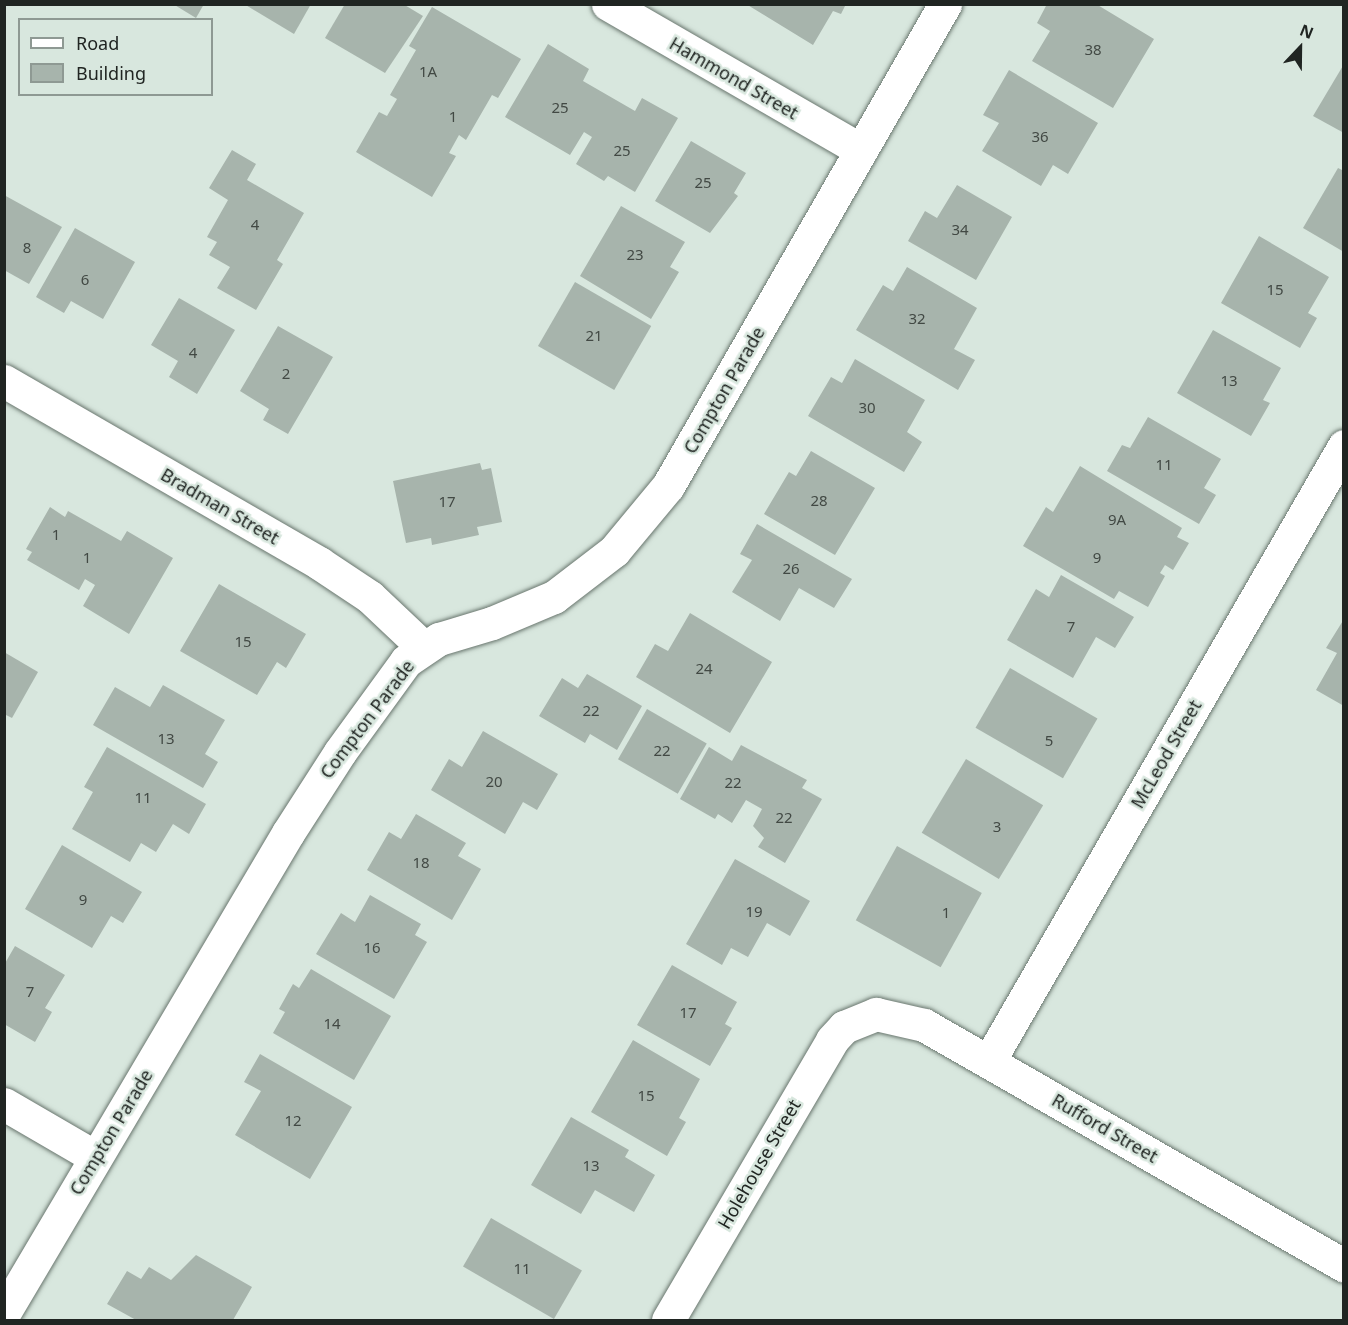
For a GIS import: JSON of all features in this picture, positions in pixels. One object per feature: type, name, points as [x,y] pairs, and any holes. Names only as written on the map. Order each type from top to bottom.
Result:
[{"type":"street","name":"Hammond Street","points":[[608,4],[861,150]]},
{"type":"street","name":"Compton Parade","points":[[4,1313],[324,776],[406,661],[424,648],[554,597],[614,551],[642,521],[693,447],[945,4]]},
{"type":"street","name":"Bradman Street","points":[[4,381],[319,564],[370,597],[424,648]]},
{"type":"street","name":"McLeod Street","points":[[989,1061],[1344,446]]},
{"type":"street","name":"Rufford Street","points":[[860,1018],[876,1014],[908,1019],[989,1061],[1344,1266]]},
{"type":"street","name":"Holehouse Street","points":[[668,1320],[832,1040],[860,1018]]},
{"type":"street","points":[[4,1104],[95,1157]]},
{"type":"building","points":[[173,4],[204,4],[196,18]]},
{"type":"building","points":[[244,4],[311,4],[294,34]]},
{"type":"building","points":[[345,4],[403,4],[423,16],[385,73],[325,38]]},
{"type":"building","points":[[746,4],[846,4],[841,14],[833,11],[813,45]]},
{"type":"building","points":[[1047,4],[1096,4],[1154,39],[1113,108],[1032,61],[1050,31],[1037,23]]},
{"type":"building","points":[[432,7],[521,59],[498,98],[492,95],[466,140],[459,135],[449,153],[456,156],[432,197],[356,152],[379,112],[387,116],[397,99],[390,95],[416,50],[409,46]]},
{"type":"building","points":[[548,44],[589,69],[583,81],[635,111],[642,98],[678,118],[635,192],[608,176],[604,181],[576,164],[592,137],[584,132],[570,155],[505,117]]},
{"type":"building","points":[[1344,64],[1344,133],[1313,116]]},
{"type":"building","points":[[1009,70],[1098,123],[1068,174],[1053,165],[1041,186],[982,151],[999,123],[983,115]]},
{"type":"building","points":[[691,141],[746,173],[734,193],[738,196],[710,233],[655,201]]},
{"type":"building","points":[[232,150],[256,164],[247,180],[304,213],[277,260],[283,264],[256,310],[217,288],[230,267],[209,255],[217,242],[207,237],[228,200],[209,188]]},
{"type":"building","points":[[1338,168],[1344,171],[1344,252],[1303,228]]},
{"type":"building","points":[[957,185],[1012,217],[976,280],[908,241],[925,211],[937,218]]},
{"type":"building","points":[[4,195],[62,227],[29,284],[4,270]]},
{"type":"building","points":[[621,206],[685,242],[670,267],[679,272],[651,319],[580,276]]},
{"type":"building","points":[[75,228],[135,262],[103,319],[71,301],[64,313],[36,297]]},
{"type":"building","points":[[1259,236],[1329,277],[1308,313],[1317,318],[1300,348],[1221,303]]},
{"type":"building","points":[[907,267],[977,308],[954,349],[975,360],[958,390],[856,330],[883,285],[893,291]]},
{"type":"building","points":[[575,282],[651,326],[614,390],[538,346]]},
{"type":"building","points":[[179,298],[235,330],[197,394],[169,377],[178,361],[151,345]]},
{"type":"building","points":[[278,326],[333,357],[288,434],[263,420],[269,409],[240,391]]},
{"type":"building","points":[[1213,330],[1281,368],[1263,400],[1270,403],[1251,436],[1177,393]]},
{"type":"building","points":[[855,359],[925,400],[907,432],[922,442],[904,472],[808,416],[831,377],[842,383]]},
{"type":"building","points":[[1148,417],[1221,459],[1204,488],[1216,495],[1199,524],[1107,471],[1122,445],[1130,448]]},
{"type":"building","points":[[811,451],[875,488],[835,555],[764,514],[789,472],[796,476]]},
{"type":"building","points":[[480,463],[482,470],[491,468],[502,522],[477,527],[479,535],[432,545],[431,538],[406,543],[393,481]]},
{"type":"building","points":[[1080,466],[1182,528],[1177,537],[1189,543],[1173,570],[1165,565],[1160,573],[1165,576],[1148,607],[1119,591],[1114,599],[1023,546],[1046,507],[1053,512]]},
{"type":"building","points":[[50,507],[65,517],[68,511],[121,541],[127,531],[173,558],[129,634],[83,606],[95,585],[85,579],[79,590],[27,560],[32,552],[26,549]]},
{"type":"building","points":[[757,524],[852,579],[834,608],[799,588],[780,621],[732,592],[752,560],[740,554]]},
{"type":"building","points":[[1061,575],[1134,617],[1115,648],[1096,637],[1073,678],[1007,640],[1036,589],[1049,597]]},
{"type":"building","points":[[219,584],[306,634],[286,668],[277,662],[257,695],[180,651]]},
{"type":"building","points":[[690,613],[772,662],[730,733],[636,677],[655,644],[668,651]]},
{"type":"building","points":[[1344,619],[1344,706],[1316,690],[1337,653],[1326,648]]},
{"type":"building","points":[[4,652],[38,672],[12,718],[4,714]]},
{"type":"building","points":[[1010,668],[1097,718],[1063,778],[976,728]]},
{"type":"building","points":[[587,674],[642,706],[617,750],[590,734],[585,743],[539,716],[562,678],[578,688]]},
{"type":"building","points":[[163,685],[225,720],[205,754],[218,762],[203,788],[93,725],[115,687],[150,707]]},
{"type":"building","points":[[647,709],[707,744],[678,794],[618,759]]},
{"type":"building","points":[[483,731],[558,774],[537,810],[523,802],[505,834],[431,790],[449,759],[462,767]]},
{"type":"building","points":[[741,745],[807,780],[802,788],[822,799],[785,863],[758,847],[764,838],[753,826],[762,809],[746,800],[732,823],[718,814],[715,819],[680,799],[709,747],[732,761]]},
{"type":"building","points":[[107,747],[206,804],[189,834],[173,824],[156,852],[141,843],[130,862],[72,829],[93,792],[84,787]]},
{"type":"building","points":[[966,759],[1043,805],[999,879],[922,833]]},
{"type":"building","points":[[416,814],[466,843],[458,856],[481,869],[452,920],[367,870],[389,832],[401,839]]},
{"type":"building","points":[[62,845],[142,892],[123,923],[111,916],[92,948],[25,909]]},
{"type":"building","points":[[897,846],[982,893],[941,967],[856,920]]},
{"type":"building","points":[[735,859],[810,901],[790,936],[767,923],[748,957],[731,948],[722,965],[686,944]]},
{"type":"building","points":[[370,895],[421,924],[415,935],[427,942],[394,999],[316,954],[341,913],[355,922]]},
{"type":"building","points":[[15,946],[65,975],[45,1008],[52,1012],[35,1042],[4,1024],[4,965]]},
{"type":"building","points":[[672,965],[737,1002],[725,1024],[732,1028],[710,1066],[637,1025]]},
{"type":"building","points":[[311,969],[391,1016],[354,1080],[273,1033],[285,1012],[279,1009],[293,984],[299,988]]},
{"type":"building","points":[[633,1040],[700,1079],[679,1118],[686,1122],[667,1156],[591,1112]]},
{"type":"building","points":[[260,1054],[352,1107],[310,1179],[235,1135],[261,1091],[244,1082]]},
{"type":"building","points":[[571,1117],[629,1150],[625,1157],[655,1175],[634,1212],[595,1190],[581,1214],[531,1185]]},
{"type":"building","points":[[491,1218],[582,1270],[554,1319],[463,1266]]},
{"type":"building","points":[[196,1255],[252,1287],[233,1320],[136,1320],[107,1304],[127,1271],[141,1279],[149,1267],[171,1280]]}]
